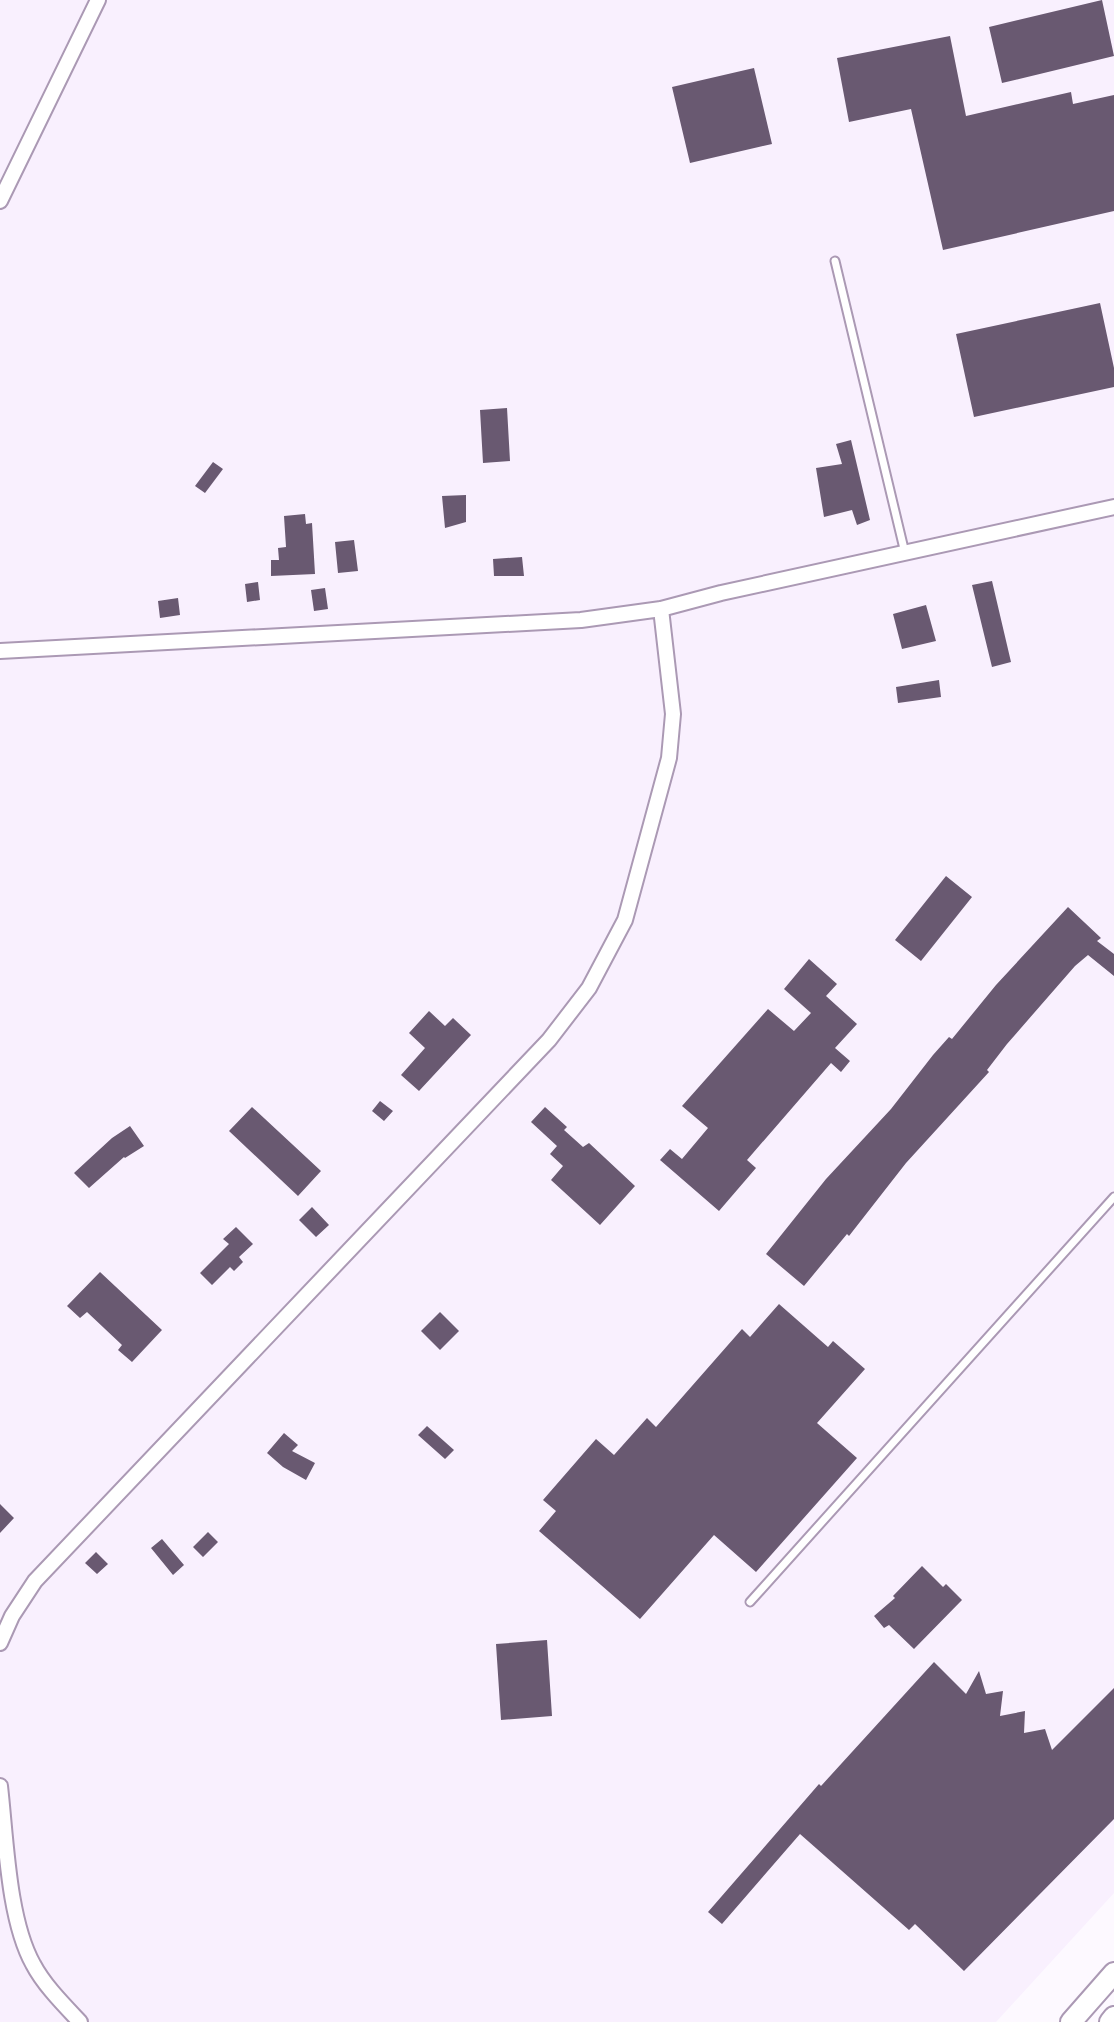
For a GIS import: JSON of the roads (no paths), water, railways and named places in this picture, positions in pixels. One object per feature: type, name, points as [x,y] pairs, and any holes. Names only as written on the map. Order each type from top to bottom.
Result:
[{"type":"main road","points":[[1071,2022],[1114,1973]]},
{"type":"main road","points":[[1110,2022],[1114,2017]]},
{"type":"street","points":[[0,201],[98,0]]},
{"type":"street","points":[[0,651],[581,620],[661,609],[721,593],[1114,507]]},
{"type":"street","points":[[0,1643],[12,1616],[35,1581],[549,1040],[589,988],[625,920],[669,758],[673,714],[661,609]]},
{"type":"street","points":[[0,1786],[15,1909],[22,1939],[33,1965],[80,2022]]},
{"type":"lane","points":[[835,261],[905,553]]},
{"type":"lane","points":[[750,1602],[1114,1197]]}]
